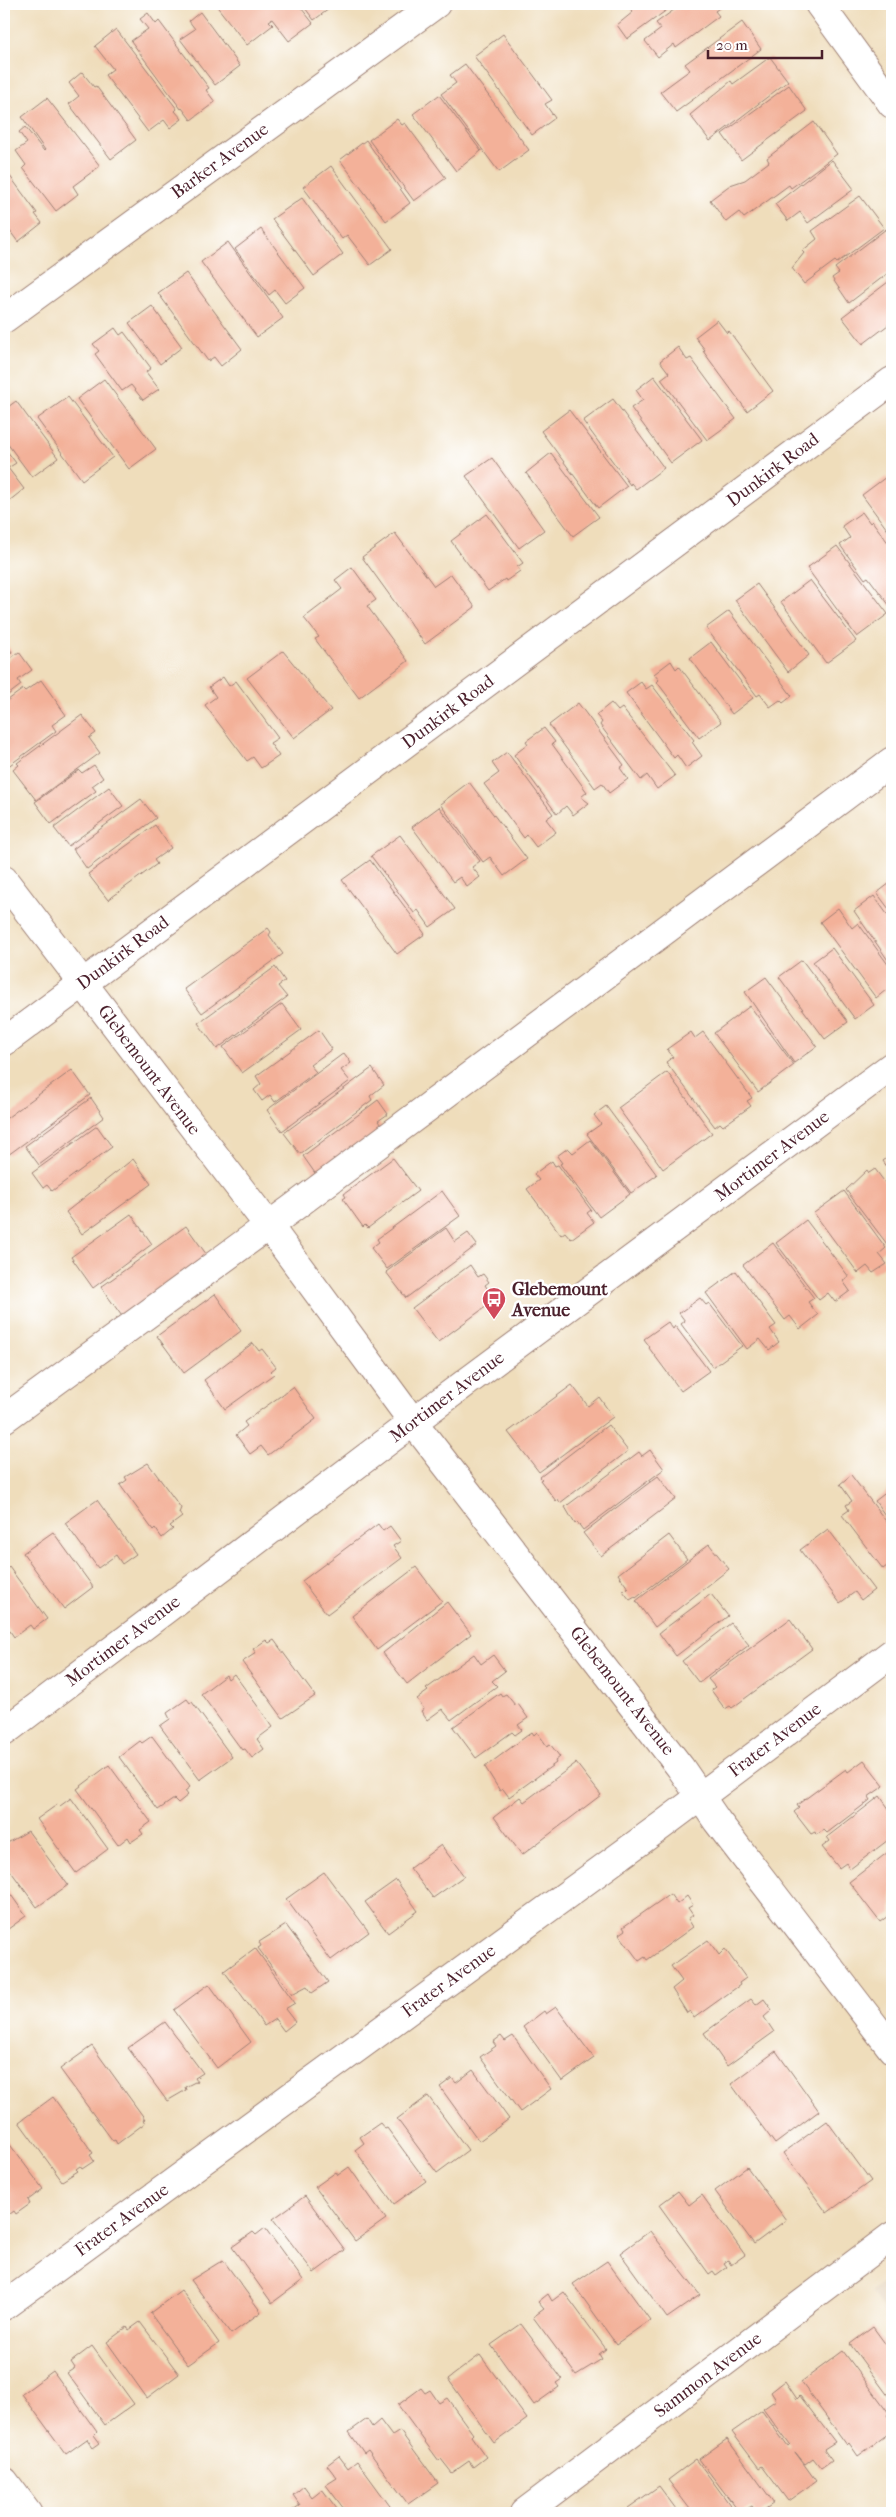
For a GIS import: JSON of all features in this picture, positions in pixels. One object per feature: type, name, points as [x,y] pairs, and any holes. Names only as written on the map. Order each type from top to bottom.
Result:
[{"type":"street","name":"Barker Avenue","points":[[4,319],[436,4]]},
{"type":"street","points":[[819,4],[892,104]]},
{"type":"street","name":"Dunkirk Road","points":[[4,1042],[892,381]]},
{"type":"street","points":[[4,1419],[892,761]]},
{"type":"street","name":"Glebemount Avenue","points":[[4,880],[268,1225],[413,1422],[680,1767],[892,2050]]},
{"type":"street","name":"Mortimer Avenue","points":[[4,1732],[413,1422],[892,1066]]},
{"type":"street","name":"Frater Avenue","points":[[4,2306],[892,1653]]},
{"type":"street","name":"Sammon Avenue","points":[[524,2513],[892,2236]]},
{"type":"street","points":[[4,2481],[28,2513]]},
{"type":"shaded area","points":[[892,2276],[892,2321],[871,2292]]},
{"type":"building","points":[[215,4],[298,4],[313,23],[289,41],[272,19],[269,21],[273,25],[247,45]]},
{"type":"building","points":[[302,4],[325,4],[329,9],[314,20]]},
{"type":"building","points":[[627,4],[675,4],[627,39],[617,25],[633,12]]},
{"type":"building","points":[[682,4],[725,4],[715,11],[719,16],[676,48],[674,44],[658,57],[645,41],[661,29],[656,23]]},
{"type":"building","points":[[200,12],[240,66],[215,85],[180,39],[195,29],[189,21]]},
{"type":"building","points":[[148,13],[156,24],[159,21],[209,88],[206,90],[215,102],[191,120],[131,41],[148,29],[140,19]]},
{"type":"building","points":[[742,22],[761,49],[676,112],[660,92],[690,70],[685,64]]},
{"type":"building","points":[[116,29],[177,109],[175,111],[182,119],[170,128],[164,120],[148,132],[105,75],[113,69],[95,46]]},
{"type":"building","points":[[503,34],[552,100],[545,104],[555,118],[532,135],[474,56]]},
{"type":"building","points":[[770,57],[788,81],[710,141],[690,115],[731,81],[733,84]]},
{"type":"building","points":[[465,64],[529,150],[499,172],[441,94],[456,83],[450,75]]},
{"type":"building","points":[[82,72],[94,87],[96,86],[136,140],[111,159],[69,104],[79,96],[69,83]]},
{"type":"building","points":[[789,85],[807,111],[741,160],[722,134]]},
{"type":"building","points":[[439,95],[481,151],[456,171],[413,114]]},
{"type":"building","points":[[47,98],[100,166],[73,186],[78,194],[56,211],[23,168],[26,165],[16,151],[27,143],[19,132],[25,127],[45,150],[22,117]]},
{"type":"building","points":[[397,119],[402,125],[405,123],[446,178],[414,201],[369,140]]},
{"type":"building","points":[[814,122],[837,154],[791,188],[789,185],[744,218],[739,212],[726,222],[710,200],[730,185],[745,180],[769,162],[767,158]]},
{"type":"building","points":[[366,140],[410,203],[386,221],[340,160]]},
{"type":"building","points":[[832,160],[854,189],[808,223],[800,212],[788,221],[775,204]]},
{"type":"building","points":[[331,166],[392,249],[370,265],[347,235],[342,239],[303,187]]},
{"type":"building","points":[[4,168],[37,213],[35,214],[42,223],[18,242],[4,223]]},
{"type":"building","points":[[860,196],[884,228],[837,263],[835,261],[804,284],[792,268],[804,253],[802,251],[817,239],[812,231]]},
{"type":"building","points":[[302,198],[343,254],[314,276],[272,219]]},
{"type":"building","points":[[261,229],[305,288],[285,303],[275,290],[269,295],[235,249]]},
{"type":"building","points":[[886,229],[890,235],[892,233],[892,270],[849,303],[832,278],[839,273],[835,268]]},
{"type":"building","points":[[228,242],[283,318],[257,337],[201,262]]},
{"type":"building","points":[[186,273],[242,349],[221,366],[214,357],[208,361],[158,293]]},
{"type":"building","points":[[892,279],[892,322],[863,344],[842,317]]},
{"type":"building","points":[[152,306],[182,347],[160,364],[129,323]]},
{"type":"building","points":[[717,320],[727,333],[729,331],[773,391],[747,411],[703,351],[705,350],[695,337]]},
{"type":"building","points":[[115,328],[120,335],[124,332],[151,368],[146,372],[159,389],[143,400],[131,385],[122,391],[95,354],[99,351],[93,344]]},
{"type":"building","points":[[678,347],[687,360],[691,358],[736,419],[707,440],[661,379],[669,373],[660,361]]},
{"type":"building","points":[[654,376],[702,440],[671,463],[631,408],[643,400],[636,390]]},
{"type":"building","points":[[104,379],[156,449],[129,469],[77,399]]},
{"type":"building","points":[[68,397],[113,457],[82,480],[37,419]]},
{"type":"building","points":[[613,399],[664,468],[636,489],[631,483],[630,485],[583,421]]},
{"type":"building","points":[[16,401],[58,458],[32,477],[4,439],[4,410]]},
{"type":"building","points":[[569,410],[627,486],[598,508],[541,431]]},
{"type":"building","points":[[4,447],[16,463],[8,468],[24,489],[9,501],[4,494]]},
{"type":"building","points":[[551,453],[599,517],[573,536],[526,473]]},
{"type":"building","points":[[492,458],[544,530],[519,548],[466,476]]},
{"type":"building","points":[[886,477],[892,486],[892,536],[862,495]]},
{"type":"building","points":[[862,512],[870,523],[872,521],[892,548],[892,558],[889,560],[892,565],[892,604],[890,606],[868,577],[865,579],[840,545],[850,538],[842,526]]},
{"type":"building","points":[[487,514],[523,563],[517,567],[520,571],[488,591],[451,541]]},
{"type":"building","points":[[395,533],[434,586],[451,574],[475,607],[425,644],[362,557]]},
{"type":"building","points":[[837,546],[888,614],[857,637],[807,568]]},
{"type":"building","points":[[352,567],[376,600],[367,606],[408,661],[359,698],[315,639],[319,637],[304,618],[342,589],[335,580]]},
{"type":"building","points":[[810,580],[856,641],[826,663],[781,602]]},
{"type":"building","points":[[757,584],[809,655],[788,672],[735,600]]},
{"type":"building","points":[[729,611],[792,696],[783,703],[780,700],[770,707],[760,694],[757,696],[706,628]]},
{"type":"building","points":[[4,641],[12,652],[4,659]]},
{"type":"building","points":[[711,642],[753,698],[732,714],[690,658]]},
{"type":"building","points":[[283,651],[331,710],[294,738],[247,678]]},
{"type":"building","points":[[19,652],[32,670],[18,680],[21,685],[4,698],[4,663]]},
{"type":"building","points":[[671,661],[676,669],[679,666],[721,722],[699,738],[657,682],[659,680],[654,674]]},
{"type":"building","points":[[223,677],[229,686],[236,681],[278,738],[270,743],[279,756],[261,768],[253,757],[247,761],[205,705],[216,697],[209,687]]},
{"type":"building","points":[[41,680],[66,715],[52,725],[56,731],[7,767],[4,763],[4,703],[23,689],[25,691]]},
{"type":"building","points":[[641,682],[646,689],[652,685],[694,740],[692,742],[702,756],[686,768],[677,755],[674,758],[626,693]]},
{"type":"building","points":[[578,703],[624,765],[620,768],[628,779],[609,793],[602,783],[595,788],[549,725]]},
{"type":"building","points":[[611,703],[618,711],[622,708],[675,776],[657,789],[647,775],[641,780],[600,725],[602,722],[596,715]]},
{"type":"building","points":[[82,715],[96,733],[89,738],[100,753],[36,800],[13,770],[19,765],[17,763]]},
{"type":"building","points":[[544,728],[555,742],[552,744],[587,792],[581,797],[589,803],[573,815],[566,806],[557,814],[514,755],[528,744],[526,741]]},
{"type":"building","points":[[507,752],[553,814],[546,819],[556,832],[536,847],[527,835],[524,838],[484,784],[499,773],[492,763]]},
{"type":"building","points":[[94,765],[103,778],[92,786],[96,791],[51,824],[35,802],[79,770],[82,773]]},
{"type":"building","points":[[469,782],[527,859],[504,876],[490,857],[483,862],[440,804]]},
{"type":"building","points":[[109,787],[123,806],[68,846],[54,828]]},
{"type":"building","points":[[141,799],[156,818],[87,869],[73,849]]},
{"type":"building","points":[[439,807],[480,861],[472,867],[480,877],[467,887],[460,877],[453,882],[412,827]]},
{"type":"building","points":[[155,825],[171,848],[154,860],[157,864],[108,900],[88,874]]},
{"type":"building","points":[[400,835],[455,909],[430,927],[418,910],[414,913],[371,856]]},
{"type":"building","points":[[370,860],[425,934],[397,954],[342,880]]},
{"type":"building","points":[[890,883],[892,886],[892,913],[877,893]]},
{"type":"building","points":[[874,896],[892,921],[892,966],[854,911]]},
{"type":"building","points":[[838,908],[852,928],[858,923],[892,970],[892,998],[886,990],[876,998],[820,922]]},
{"type":"building","points":[[268,928],[271,932],[269,935],[283,954],[202,1013],[184,989]]},
{"type":"building","points":[[832,948],[874,1005],[855,1019],[813,962]]},
{"type":"building","points":[[802,960],[848,1022],[825,1039],[779,977]]},
{"type":"building","points":[[275,967],[285,981],[278,986],[287,997],[217,1049],[198,1023]]},
{"type":"building","points":[[766,977],[817,1046],[794,1063],[745,992]]},
{"type":"building","points":[[282,1004],[301,1030],[242,1073],[223,1047]]},
{"type":"building","points":[[750,1006],[794,1065],[758,1092],[714,1033]]},
{"type":"building","points":[[319,1030],[332,1049],[310,1065],[316,1072],[275,1102],[270,1095],[262,1101],[254,1090],[261,1084],[256,1076]]},
{"type":"building","points":[[691,1032],[695,1038],[703,1032],[752,1098],[747,1101],[751,1106],[723,1126],[720,1123],[715,1127],[666,1062],[673,1057],[667,1049]]},
{"type":"building","points":[[344,1053],[351,1063],[341,1070],[350,1081],[282,1131],[267,1110]]},
{"type":"building","points":[[372,1068],[384,1085],[370,1096],[372,1100],[300,1154],[284,1133]]},
{"type":"building","points":[[72,1070],[90,1095],[8,1155],[7,1153],[4,1155],[4,1120]]},
{"type":"building","points":[[667,1072],[712,1133],[663,1169],[618,1108]]},
{"type":"building","points":[[91,1098],[104,1117],[39,1165],[25,1146]]},
{"type":"building","points":[[378,1100],[388,1114],[378,1121],[383,1128],[317,1176],[303,1156]]},
{"type":"building","points":[[606,1106],[657,1175],[631,1193],[587,1134],[601,1124],[594,1115]]},
{"type":"building","points":[[97,1126],[112,1147],[52,1191],[47,1185],[43,1188],[32,1173]]},
{"type":"building","points":[[590,1140],[630,1194],[599,1217],[560,1164],[562,1163],[557,1156],[568,1148],[573,1153]]},
{"type":"building","points":[[892,1154],[892,1174],[883,1161]]},
{"type":"building","points":[[393,1158],[418,1191],[368,1228],[365,1225],[363,1227],[343,1199],[346,1197],[344,1194]]},
{"type":"building","points":[[133,1159],[151,1184],[82,1234],[66,1212]]},
{"type":"building","points":[[552,1161],[555,1166],[558,1165],[591,1210],[587,1213],[594,1222],[571,1239],[565,1232],[561,1235],[527,1189],[539,1180],[534,1174]]},
{"type":"building","points":[[875,1169],[892,1192],[892,1246],[890,1248],[846,1190],[867,1170],[869,1173]]},
{"type":"building","points":[[442,1191],[460,1216],[387,1269],[371,1248],[379,1242],[377,1239]]},
{"type":"building","points":[[844,1191],[886,1248],[879,1254],[887,1264],[873,1273],[867,1266],[858,1273],[814,1213]]},
{"type":"building","points":[[131,1214],[152,1244],[93,1288],[71,1257]]},
{"type":"building","points":[[806,1220],[849,1277],[843,1281],[850,1291],[835,1302],[828,1293],[819,1300],[776,1243]]},
{"type":"building","points":[[186,1226],[209,1258],[124,1319],[101,1287]]},
{"type":"building","points":[[446,1228],[455,1242],[468,1233],[477,1245],[406,1298],[386,1272]]},
{"type":"building","points":[[773,1243],[814,1298],[808,1302],[818,1315],[800,1329],[790,1316],[785,1320],[743,1265]]},
{"type":"building","points":[[470,1265],[478,1277],[483,1274],[489,1282],[485,1285],[495,1300],[438,1342],[412,1308]]},
{"type":"building","points":[[736,1271],[776,1325],[770,1329],[779,1342],[769,1350],[760,1339],[747,1349],[706,1293]]},
{"type":"building","points":[[215,1294],[241,1331],[184,1373],[157,1336]]},
{"type":"building","points":[[700,1298],[706,1305],[709,1303],[742,1346],[713,1367],[681,1324],[685,1321],[679,1313]]},
{"type":"building","points":[[668,1322],[673,1329],[675,1326],[709,1371],[681,1391],[644,1339]]},
{"type":"building","points":[[253,1343],[259,1351],[262,1349],[276,1367],[271,1371],[274,1374],[225,1409],[204,1380]]},
{"type":"building","points":[[572,1385],[588,1406],[599,1397],[613,1417],[539,1472],[508,1432]]},
{"type":"building","points":[[293,1387],[316,1419],[268,1455],[261,1446],[250,1454],[236,1435],[247,1426],[244,1422]]},
{"type":"building","points":[[608,1425],[628,1451],[560,1503],[558,1499],[556,1501],[540,1480],[542,1479],[540,1477]]},
{"type":"building","points":[[650,1450],[664,1469],[583,1530],[577,1522],[575,1524],[565,1507],[639,1452],[642,1456]]},
{"type":"building","points":[[148,1463],[181,1508],[179,1513],[182,1517],[170,1526],[173,1529],[162,1538],[155,1528],[153,1530],[120,1485],[127,1480],[125,1477]]},
{"type":"building","points":[[851,1475],[892,1529],[892,1562],[883,1569],[842,1515],[849,1510],[846,1505],[852,1501],[840,1484]]},
{"type":"building","points":[[658,1476],[676,1499],[601,1556],[583,1533]]},
{"type":"building","points":[[892,1488],[892,1525],[875,1501]]},
{"type":"building","points":[[97,1500],[136,1554],[122,1564],[116,1555],[98,1568],[65,1523]]},
{"type":"building","points":[[378,1524],[383,1531],[390,1526],[401,1541],[393,1546],[402,1558],[327,1614],[302,1581]]},
{"type":"building","points":[[828,1529],[874,1590],[861,1600],[855,1592],[840,1603],[800,1550]]},
{"type":"building","points":[[53,1532],[93,1587],[64,1609],[23,1553]]},
{"type":"building","points":[[669,1535],[687,1559],[636,1598],[630,1600],[623,1591],[628,1588],[618,1574]]},
{"type":"building","points":[[709,1544],[729,1569],[655,1627],[636,1601]]},
{"type":"building","points":[[9,1567],[47,1619],[33,1629],[30,1625],[14,1637],[4,1622],[4,1571]]},
{"type":"building","points":[[416,1567],[442,1601],[377,1650],[352,1616]]},
{"type":"building","points":[[711,1594],[728,1616],[676,1656],[659,1633]]},
{"type":"building","points":[[447,1602],[471,1634],[407,1684],[383,1653]]},
{"type":"building","points":[[790,1619],[812,1649],[732,1708],[730,1706],[725,1709],[711,1690],[715,1687],[708,1679]]},
{"type":"building","points":[[731,1623],[749,1645],[699,1683],[682,1661]]},
{"type":"building","points":[[266,1640],[269,1643],[274,1640],[315,1696],[283,1718],[242,1662],[256,1653],[253,1649]]},
{"type":"building","points":[[474,1654],[481,1664],[493,1655],[505,1671],[492,1681],[497,1686],[451,1720],[442,1709],[427,1720],[421,1711],[424,1709],[417,1699],[428,1691],[426,1689]]},
{"type":"building","points":[[234,1674],[273,1727],[257,1739],[264,1749],[252,1758],[245,1749],[242,1750],[201,1694],[226,1675],[228,1679]]},
{"type":"building","points":[[500,1693],[502,1696],[506,1694],[515,1705],[518,1704],[528,1718],[518,1725],[522,1730],[515,1735],[512,1732],[476,1758],[453,1727]]},
{"type":"building","points":[[187,1699],[190,1703],[192,1702],[232,1757],[200,1780],[160,1726],[170,1719],[167,1713]]},
{"type":"building","points":[[532,1732],[534,1735],[537,1732],[547,1746],[550,1744],[560,1757],[555,1761],[556,1763],[509,1797],[503,1789],[500,1791],[485,1767]]},
{"type":"building","points":[[152,1736],[190,1787],[185,1791],[188,1795],[178,1803],[174,1799],[158,1810],[119,1757],[140,1741],[142,1743]]},
{"type":"building","points":[[864,1760],[884,1786],[868,1797],[870,1800],[827,1833],[824,1830],[816,1835],[815,1832],[811,1834],[794,1812],[799,1808],[797,1805],[846,1769],[848,1772]]},
{"type":"building","points":[[576,1763],[601,1795],[522,1855],[494,1817],[520,1797],[524,1802]]},
{"type":"building","points":[[109,1765],[151,1822],[140,1830],[143,1834],[131,1842],[128,1837],[118,1845],[77,1789]]},
{"type":"building","points":[[880,1796],[892,1813],[892,1837],[850,1869],[846,1863],[839,1868],[822,1847],[830,1841],[827,1837]]},
{"type":"building","points":[[71,1798],[108,1849],[76,1873],[37,1819],[58,1804],[60,1806]]},
{"type":"building","points":[[28,1831],[68,1885],[37,1907],[4,1862],[4,1845]]},
{"type":"building","points":[[441,1845],[464,1876],[433,1898],[410,1868]]},
{"type":"building","points":[[892,1849],[892,1913],[880,1922],[849,1882]]},
{"type":"building","points":[[324,1872],[369,1932],[331,1960],[286,1899]]},
{"type":"building","points":[[396,1880],[418,1911],[388,1933],[365,1902]]},
{"type":"building","points":[[4,1885],[26,1916],[4,1932]]},
{"type":"building","points":[[670,1894],[677,1904],[687,1896],[693,1905],[688,1908],[693,1915],[688,1919],[693,1927],[647,1960],[645,1957],[639,1961],[619,1934],[625,1930],[623,1927]]},
{"type":"building","points":[[286,1925],[328,1982],[312,1993],[307,1986],[292,1994],[258,1948],[261,1946],[259,1942]]},
{"type":"building","points":[[708,1940],[719,1955],[725,1949],[746,1978],[739,1983],[740,1985],[694,2018],[690,2011],[687,2013],[672,1989],[682,1981],[671,1966]]},
{"type":"building","points":[[255,1948],[295,2003],[285,2009],[295,2022],[284,2031],[275,2019],[264,2026],[224,1971]]},
{"type":"building","points":[[209,1984],[251,2042],[217,2068],[174,2010]]},
{"type":"building","points":[[751,1999],[756,2005],[764,1999],[772,2010],[764,2017],[774,2032],[727,2066],[704,2033]]},
{"type":"building","points":[[556,2007],[594,2058],[562,2081],[523,2027],[544,2011],[546,2014]]},
{"type":"building","points":[[165,2022],[203,2073],[195,2078],[197,2081],[185,2087],[186,2090],[167,2101],[128,2048]]},
{"type":"building","points":[[501,2036],[505,2041],[513,2036],[551,2089],[520,2112],[480,2057],[496,2046],[493,2042]]},
{"type":"building","points":[[92,2046],[145,2119],[143,2120],[145,2123],[117,2144],[60,2069]]},
{"type":"building","points":[[776,2051],[819,2111],[775,2144],[731,2084]]},
{"type":"building","points":[[473,2070],[509,2119],[479,2141],[440,2087],[452,2078],[456,2083]]},
{"type":"building","points":[[428,2096],[468,2150],[437,2173],[397,2119]]},
{"type":"building","points":[[53,2097],[93,2153],[90,2155],[94,2161],[82,2169],[80,2166],[76,2169],[78,2171],[62,2181],[19,2122]]},
{"type":"building","points":[[827,2121],[871,2181],[827,2213],[783,2153]]},
{"type":"building","points":[[380,2123],[385,2129],[387,2128],[426,2181],[394,2204],[355,2150],[364,2143],[360,2137]]},
{"type":"building","points":[[5,2138],[43,2189],[28,2200],[30,2204],[16,2214],[14,2211],[10,2214],[4,2206]]},
{"type":"building","points":[[349,2167],[386,2219],[355,2241],[315,2187],[336,2172],[338,2175]]},
{"type":"building","points":[[747,2167],[786,2220],[754,2244],[715,2191]]},
{"type":"building","points":[[678,2191],[689,2205],[702,2195],[745,2255],[731,2265],[728,2260],[724,2263],[727,2267],[716,2275],[713,2271],[709,2274],[659,2205]]},
{"type":"building","points":[[305,2196],[345,2250],[314,2273],[273,2219]]},
{"type":"building","points":[[265,2228],[303,2280],[272,2303],[232,2247],[253,2232],[256,2235]]},
{"type":"building","points":[[650,2231],[700,2295],[667,2318],[620,2253]]},
{"type":"building","points":[[223,2260],[261,2312],[231,2334],[191,2280]]},
{"type":"building","points":[[607,2261],[650,2320],[616,2344],[573,2284]]},
{"type":"building","points":[[181,2290],[219,2343],[188,2365],[150,2313]]},
{"type":"building","points":[[564,2292],[606,2349],[599,2354],[602,2359],[576,2375],[533,2317],[544,2309],[538,2302],[548,2294],[552,2301]]},
{"type":"building","points":[[140,2322],[179,2374],[147,2398],[107,2342],[127,2327],[129,2330]]},
{"type":"building","points":[[521,2324],[562,2379],[556,2383],[559,2387],[534,2405],[491,2345]]},
{"type":"building","points":[[873,2327],[892,2353],[892,2401],[850,2344]]},
{"type":"building","points":[[92,2346],[134,2404],[105,2425],[67,2373],[75,2368],[71,2362]]},
{"type":"building","points":[[843,2351],[889,2413],[887,2415],[892,2422],[892,2431],[858,2456],[849,2443],[847,2445],[801,2382]]},
{"type":"building","points":[[480,2355],[527,2419],[494,2443],[448,2379]]},
{"type":"building","points":[[53,2371],[97,2432],[94,2435],[100,2443],[93,2448],[87,2439],[66,2454],[22,2394]]},
{"type":"building","points":[[785,2381],[797,2399],[800,2396],[835,2442],[824,2449],[832,2460],[821,2468],[813,2458],[805,2464],[795,2452],[816,2481],[788,2501],[762,2466],[759,2468],[732,2432],[762,2411],[788,2447],[790,2445],[763,2409],[776,2400],[771,2392]]},
{"type":"building","points":[[421,2388],[425,2393],[430,2390],[439,2403],[447,2398],[473,2434],[471,2436],[486,2457],[473,2467],[469,2461],[452,2473],[441,2459],[439,2461],[398,2405]]},
{"type":"building","points":[[367,2419],[372,2427],[380,2420],[392,2436],[400,2431],[438,2483],[408,2504],[368,2450],[364,2453],[349,2432]]},
{"type":"building","points":[[727,2439],[774,2503],[760,2513],[757,2513],[752,2506],[740,2513],[699,2459]]},
{"type":"building","points":[[339,2456],[348,2468],[357,2461],[395,2513],[347,2513],[326,2485],[337,2478],[327,2465]]},
{"type":"building","points":[[696,2459],[736,2513],[693,2513],[668,2480]]},
{"type":"building","points":[[304,2486],[312,2497],[322,2489],[340,2513],[289,2513],[300,2505],[293,2495]]},
{"type":"building","points":[[659,2486],[679,2513],[632,2513],[628,2508]]},
{"type":"place","name":"Glebemount Avenue","points":[[494,1320]]}]
